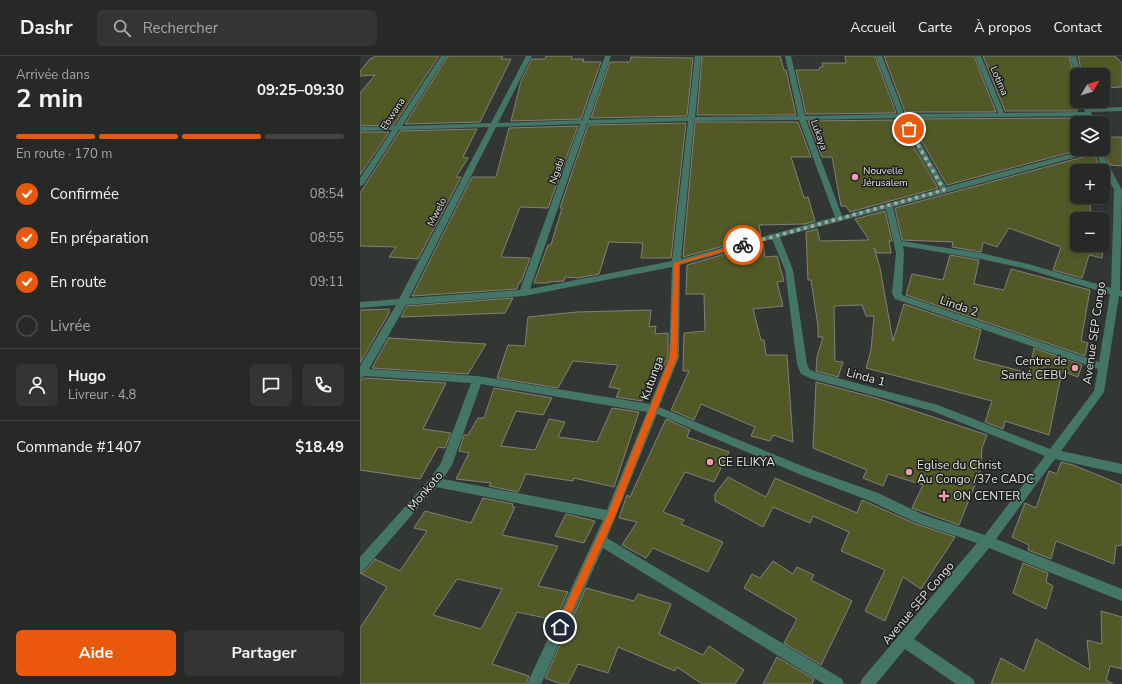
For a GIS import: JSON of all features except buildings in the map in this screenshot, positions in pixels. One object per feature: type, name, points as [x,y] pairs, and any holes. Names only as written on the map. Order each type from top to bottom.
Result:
[{"type":"street","name":"Ebwana","points":[[360,184],[395,128],[444,56]]},
{"type":"street","name":"Mwelo","points":[[361,373],[402,303],[492,125],[530,56]]},
{"type":"street","name":"Ngabi","points":[[524,293],[608,56]]},
{"type":"street","name":"Kutunga","points":[[534,684],[611,516],[674,357],[676,263],[698,56]]},
{"type":"street","name":"Lukaya","points":[[788,56],[802,118],[839,218]]},
{"type":"street","points":[[879,56],[902,117],[944,190]]},
{"type":"street","name":"Lotima","points":[[978,56],[1002,113]]},
{"type":"street","points":[[1073,56],[1076,68]]},
{"type":"street","points":[[1087,108],[1089,116]]},
{"type":"street","points":[[360,129],[585,121],[902,117],[1002,113],[1088,112],[1122,109]]},
{"type":"street","points":[[360,305],[524,293],[676,263],[1071,156]]},
{"type":"street","name":"Avenue SEP Congo","points":[[866,684],[987,541],[1099,392],[1118,293],[1119,224],[1118,190],[1101,156]]},
{"type":"street","name":"Linda 2","points":[[889,205],[900,253],[896,293],[898,297],[1103,367]]},
{"type":"street","name":"Linda 1","points":[[775,236],[788,270],[802,364],[805,371],[812,375],[934,408],[1052,454]]},
{"type":"street","points":[[897,243],[981,256],[1025,266],[1118,293]]},
{"type":"street","points":[[361,373],[477,380],[654,409],[803,471],[874,498],[920,519],[987,541],[1122,595]]},
{"type":"street","name":"Monkoto","points":[[360,566],[434,482],[446,465],[477,380]]},
{"type":"street","points":[[1052,454],[1122,469]]},
{"type":"street","points":[[434,482],[611,516]]},
{"type":"street","points":[[600,540],[837,684]]},
{"type":"street","points":[[902,640],[968,684]]},
{"type":"way so far","points":[[743,245],[944,190],[909,129]]},
{"type":"place","name":"Nouvelle Jérusalem","points":[[855,177]]},
{"type":"place","name":"Centre de Santé CEBU","points":[[1075,368]]},
{"type":"place","name":"CE ELIKYA","points":[[710,462]]},
{"type":"place","name":"Eglise du Christ Au Congo /37e CADC","points":[[909,472]]},
{"type":"place","name":"ON CENTER","points":[[944,496]]},
{"type":"route","points":[[560,627],[611,516],[674,357],[676,263],[743,245]]}]
